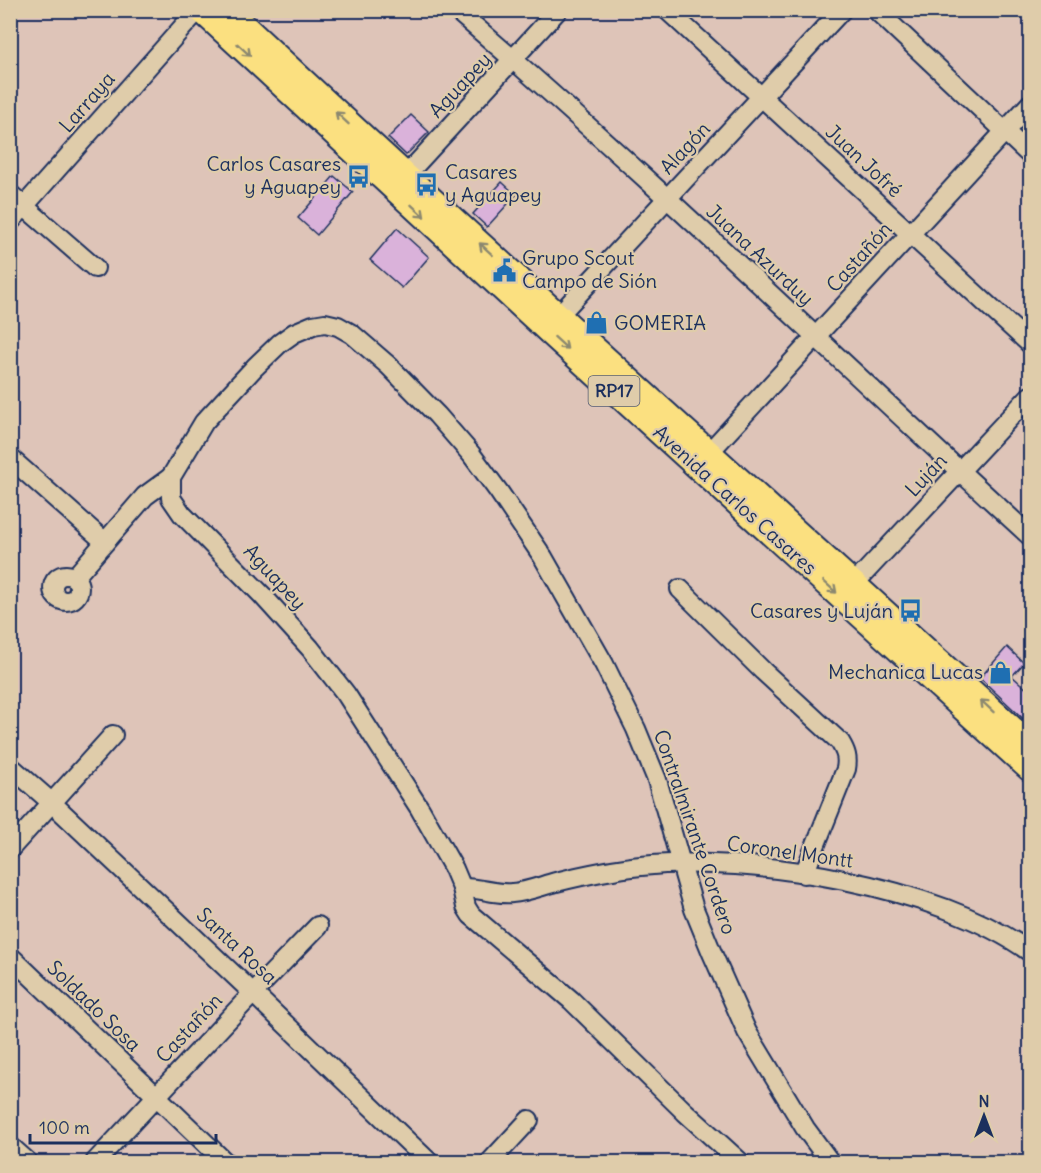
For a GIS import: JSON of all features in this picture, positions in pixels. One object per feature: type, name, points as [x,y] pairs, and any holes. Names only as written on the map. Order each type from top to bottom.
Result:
[{"type":"main road","name":"Avenida Carlos Casares","points":[[199,10],[400,183],[559,315],[702,460],[854,584],[1030,762]]},
{"type":"main road","name":"Avenida Carlos Casares","points":[[227,10],[400,183],[1030,762]]},
{"type":"street","name":"Larraya","points":[[10,222],[199,10]]},
{"type":"street","name":"Juana Azurduy","points":[[456,10],[668,200],[1030,536]]},
{"type":"street","name":"Aguapey","points":[[400,183],[558,10]]},
{"type":"street","name":"Juan Jofré","points":[[667,10],[1030,344]]},
{"type":"street","name":"Alagón","points":[[559,315],[763,98],[842,10]]},
{"type":"street","points":[[876,10],[1030,155]]},
{"type":"street","name":"Castañón","points":[[702,460],[1030,104]]},
{"type":"street","points":[[10,194],[95,268]]},
{"type":"street","name":"Contralmirante Cordero","points":[[171,477],[204,422],[232,392],[280,343],[294,333],[313,325],[325,323],[338,326],[352,334],[389,366],[437,414],[499,492],[543,557],[576,612],[636,729],[657,780],[680,864],[712,953],[747,1032],[805,1128],[830,1162]]},
{"type":"street","name":"Luján","points":[[854,584],[1030,396]]},
{"type":"street","points":[[10,458],[105,542]]},
{"type":"street","name":"Aguapey","points":[[171,477],[171,498],[176,506],[310,648],[346,694],[420,809],[462,888],[466,907],[471,915],[571,1000],[685,1113],[740,1162]]},
{"type":"street","points":[[75,578],[146,496],[171,477]]},
{"type":"street","points":[[680,589],[763,671],[840,742],[846,751],[848,759],[846,769],[804,874]]},
{"type":"street","points":[[10,849],[112,735]]},
{"type":"street","name":"Santa Rosa","points":[[10,766],[51,802],[429,1162]]},
{"type":"street","name":"Coronel Montt","points":[[462,888],[510,894],[589,874],[641,866],[680,864],[756,867],[872,887],[913,898],[986,925],[1030,952]]},
{"type":"street","name":"Castañón","points":[[94,1162],[318,926]]},
{"type":"street","name":"Soldado Sosa","points":[[10,956],[225,1162]]},
{"type":"street","points":[[490,1162],[529,1120]]},
{"type":"street","points":[[10,1146],[28,1162]]},
{"type":"building","points":[[411,115],[429,132],[406,155],[388,138]]},
{"type":"building","points":[[334,176],[353,192],[317,235],[298,218]]},
{"type":"building","points":[[502,182],[516,195],[487,227],[473,214]]},
{"type":"building","points":[[397,228],[429,257],[402,288],[370,260]]},
{"type":"building","points":[[1007,647],[1024,663],[1012,676],[1030,692],[1030,725],[980,678]]},
{"type":"place","name":"Carlos Casares y Aguapey","points":[[359,176]]},
{"type":"place","name":"Casares y Aguapey","points":[[427,184]]},
{"type":"place","name":"Grupo Scout Campo de Sión","points":[[504,270]]},
{"type":"place","name":"GOMERIA","points":[[596,323]]},
{"type":"place","name":"Casares y Luján","points":[[911,611]]},
{"type":"place","name":"Mechanica Lucas","points":[[1001,672]]}]
